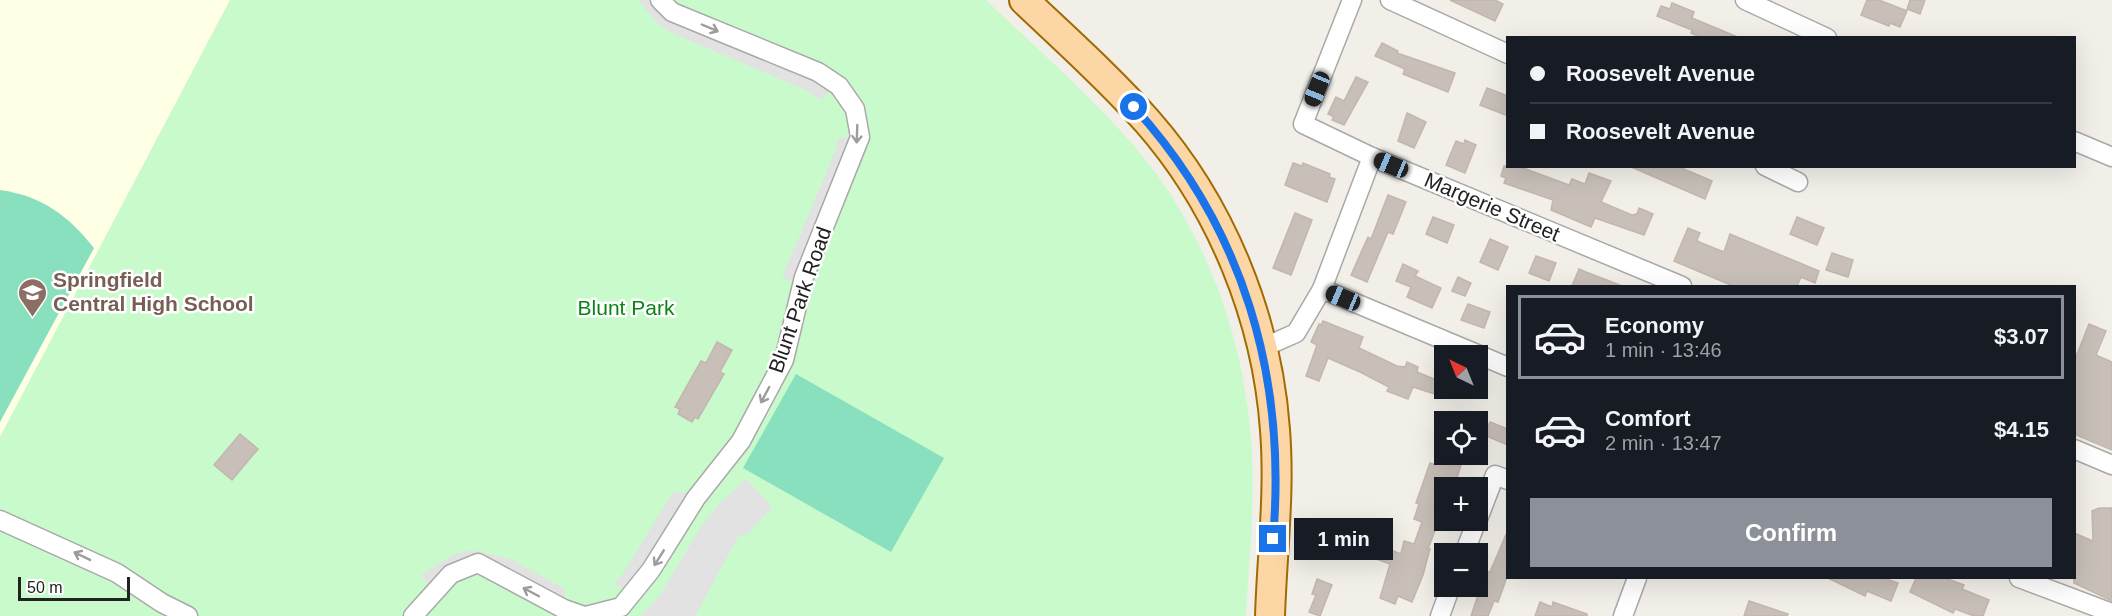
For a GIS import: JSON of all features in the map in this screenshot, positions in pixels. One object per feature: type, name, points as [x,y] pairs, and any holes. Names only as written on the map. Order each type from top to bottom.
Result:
[{"type":"main road","points":[[1024,0],[1134,107],[1182,166],[1214,221],[1236,269],[1262,348],[1273,405],[1277,453],[1270,616]]},
{"type":"street","name":"Blunt Park Road","points":[[413,616],[451,574],[478,563],[564,609],[585,616],[621,607],[651,570],[696,498],[741,441],[784,360],[804,277],[860,137],[855,109],[839,86],[818,72],[672,12],[660,0]]},
{"type":"street","name":"Margerie Street","points":[[1352,0],[1303,124],[1372,157],[1680,285]]},
{"type":"street","points":[[1390,0],[1506,53]]},
{"type":"street","points":[[1745,0],[1823,36]]},
{"type":"street","points":[[2076,142],[2112,156]]},
{"type":"street","points":[[1262,348],[1296,333],[1322,289],[1372,157]]},
{"type":"street","points":[[1769,168],[1798,182]]},
{"type":"street","points":[[1322,289],[1506,366]]},
{"type":"street","points":[[2076,450],[2112,465]]},
{"type":"street","points":[[1488,492],[1495,475],[1506,479]]},
{"type":"street","points":[[0,520],[117,573],[162,603],[188,616]]},
{"type":"street","points":[[1623,616],[1636,579]]},
{"type":"street","points":[[2022,579],[2112,613]]},
{"type":"street","points":[[1440,616],[1447,597]]},
{"type":"shaded area","name":"Springfield Central High School","points":[[0,0],[230,0],[0,437]]},
{"type":"shaded area","points":[[638,0],[653,0],[810,77],[831,90],[822,100],[808,91],[674,34],[659,25]]},
{"type":"shaded area","points":[[852,136],[797,283],[782,277],[835,152],[838,139]]},
{"type":"shaded area","points":[[746,479],[772,507],[747,535],[739,535],[695,616],[641,616],[661,594],[702,525],[718,505]]},
{"type":"shaded area","points":[[673,492],[691,493],[628,588],[616,586],[616,580],[623,574]]},
{"type":"shaded area","points":[[471,550],[510,559],[564,588],[566,601],[487,564],[429,585],[421,575],[454,554]]},
{"type":"green space","name":"Blunt Park","points":[[230,0],[986,0],[1081,90],[1135,147],[1181,212],[1216,284],[1239,360],[1247,400],[1251,439],[1252,505],[1246,616],[0,616],[0,437]]},
{"type":"green space","points":[[0,190],[29,197],[53,209],[74,226],[94,248],[0,422]]},
{"type":"green space","points":[[796,374],[944,458],[891,552],[743,468]]},
{"type":"building","points":[[1450,0],[1495,0],[1503,4],[1495,21]]},
{"type":"building","points":[[1867,0],[1879,0],[1907,11],[1900,27],[1890,23],[1889,26],[1861,15]]},
{"type":"building","points":[[1910,0],[1925,0],[1920,14],[1907,9]]},
{"type":"building","points":[[1672,3],[1694,12],[1692,18],[1735,36],[1698,36],[1691,33],[1692,30],[1657,16],[1661,6],[1670,9]]},
{"type":"building","points":[[1382,43],[1398,51],[1397,53],[1455,73],[1448,92],[1403,74],[1405,69],[1375,56]]},
{"type":"building","points":[[1356,77],[1368,82],[1344,125],[1332,120],[1334,117],[1328,114],[1336,97],[1344,101]]},
{"type":"building","points":[[1487,88],[1506,95],[1506,115],[1480,105]]},
{"type":"building","points":[[1407,113],[1426,122],[1414,148],[1398,141]]},
{"type":"building","points":[[1465,140],[1476,145],[1465,173],[1446,165],[1456,141],[1464,144]]},
{"type":"building","points":[[1293,163],[1302,166],[1303,163],[1330,174],[1329,177],[1335,179],[1327,202],[1285,185]]},
{"type":"building","points":[[1504,166],[1523,168],[1569,185],[1572,179],[1585,184],[1589,173],[1611,181],[1601,202],[1632,215],[1637,214],[1639,208],[1653,214],[1644,235],[1595,218],[1591,227],[1551,210],[1553,200],[1504,183],[1506,178],[1501,176]]},
{"type":"building","points":[[1634,168],[1682,168],[1712,181],[1705,199]]},
{"type":"building","points":[[1388,195],[1406,202],[1393,234],[1388,232],[1367,282],[1351,275],[1368,237],[1371,239]]},
{"type":"building","points":[[1295,213],[1312,220],[1291,275],[1273,268]]},
{"type":"building","points":[[1433,217],[1454,225],[1447,243],[1426,234]]},
{"type":"building","points":[[1797,217],[1824,228],[1817,245],[1790,234]]},
{"type":"building","points":[[1688,228],[1700,233],[1697,240],[1699,242],[1724,252],[1730,234],[1819,271],[1815,283],[1801,277],[1797,285],[1731,285],[1674,261]]},
{"type":"building","points":[[1490,239],[1508,247],[1498,270],[1480,262]]},
{"type":"building","points":[[1832,253],[1853,260],[1848,277],[1826,270]]},
{"type":"building","points":[[1536,256],[1556,263],[1549,281],[1529,273]]},
{"type":"building","points":[[1403,264],[1418,271],[1415,276],[1441,288],[1432,308],[1407,297],[1411,287],[1396,281]]},
{"type":"building","points":[[1579,269],[1619,285],[1572,285]]},
{"type":"building","points":[[1458,277],[1471,283],[1465,296],[1452,291]]},
{"type":"building","points":[[1468,304],[1490,312],[1484,328],[1461,320]]},
{"type":"building","points":[[1323,321],[1363,337],[1359,348],[1397,366],[1405,367],[1407,362],[1418,367],[1417,372],[1434,379],[1434,394],[1413,387],[1408,399],[1387,391],[1389,387],[1328,358],[1319,381],[1306,376],[1317,345],[1311,342],[1319,324],[1321,325]]},
{"type":"building","points":[[2089,324],[2106,331],[2096,355],[2112,362],[2112,450],[2076,435],[2076,357]]},
{"type":"building","points":[[717,342],[732,350],[720,372],[724,374],[698,419],[695,417],[692,422],[678,414],[680,409],[675,407],[701,361],[706,363]]},
{"type":"building","points":[[1490,422],[1506,428],[1506,444],[1488,437]]},
{"type":"building","points":[[240,434],[258,449],[232,480],[214,465]]},
{"type":"building","points":[[1430,463],[1461,465],[1457,477],[1434,477],[1435,531],[1428,549],[1430,549],[1423,575],[1412,602],[1398,596],[1395,604],[1380,598],[1390,564],[1368,556],[1373,543],[1401,554],[1404,541],[1414,544],[1422,522],[1414,519],[1419,504],[1416,503]]},
{"type":"building","points":[[2099,508],[2112,508],[2112,601],[2074,583],[2076,579],[2076,534],[2093,541],[2092,511]]},
{"type":"building","points":[[1506,535],[1506,579],[1498,602],[1494,601],[1488,616],[1471,616],[1477,597],[1488,597],[1488,572],[1490,572]]},
{"type":"building","points":[[1317,579],[1332,585],[1320,616],[1309,612],[1316,595],[1312,594]]},
{"type":"building","points":[[1830,579],[1886,579],[1898,583],[1891,601],[1867,591],[1865,596]]},
{"type":"building","points":[[1916,579],[1948,579],[1964,585],[1962,589],[1989,600],[1983,616],[1974,616],[1955,609],[1953,613],[1910,592]]},
{"type":"building","points":[[1749,601],[1788,614],[1787,616],[1744,616]]},
{"type":"building","points":[[1540,602],[1552,607],[1553,602],[1587,614],[1587,616],[1535,616]]},
{"type":"place","name":"Springfield Central High School","points":[[32,318]]},
{"type":"route","points":[[1134,107],[1176,157],[1202,198],[1236,269],[1255,320],[1268,376],[1275,429],[1277,477],[1273,539]]}]
